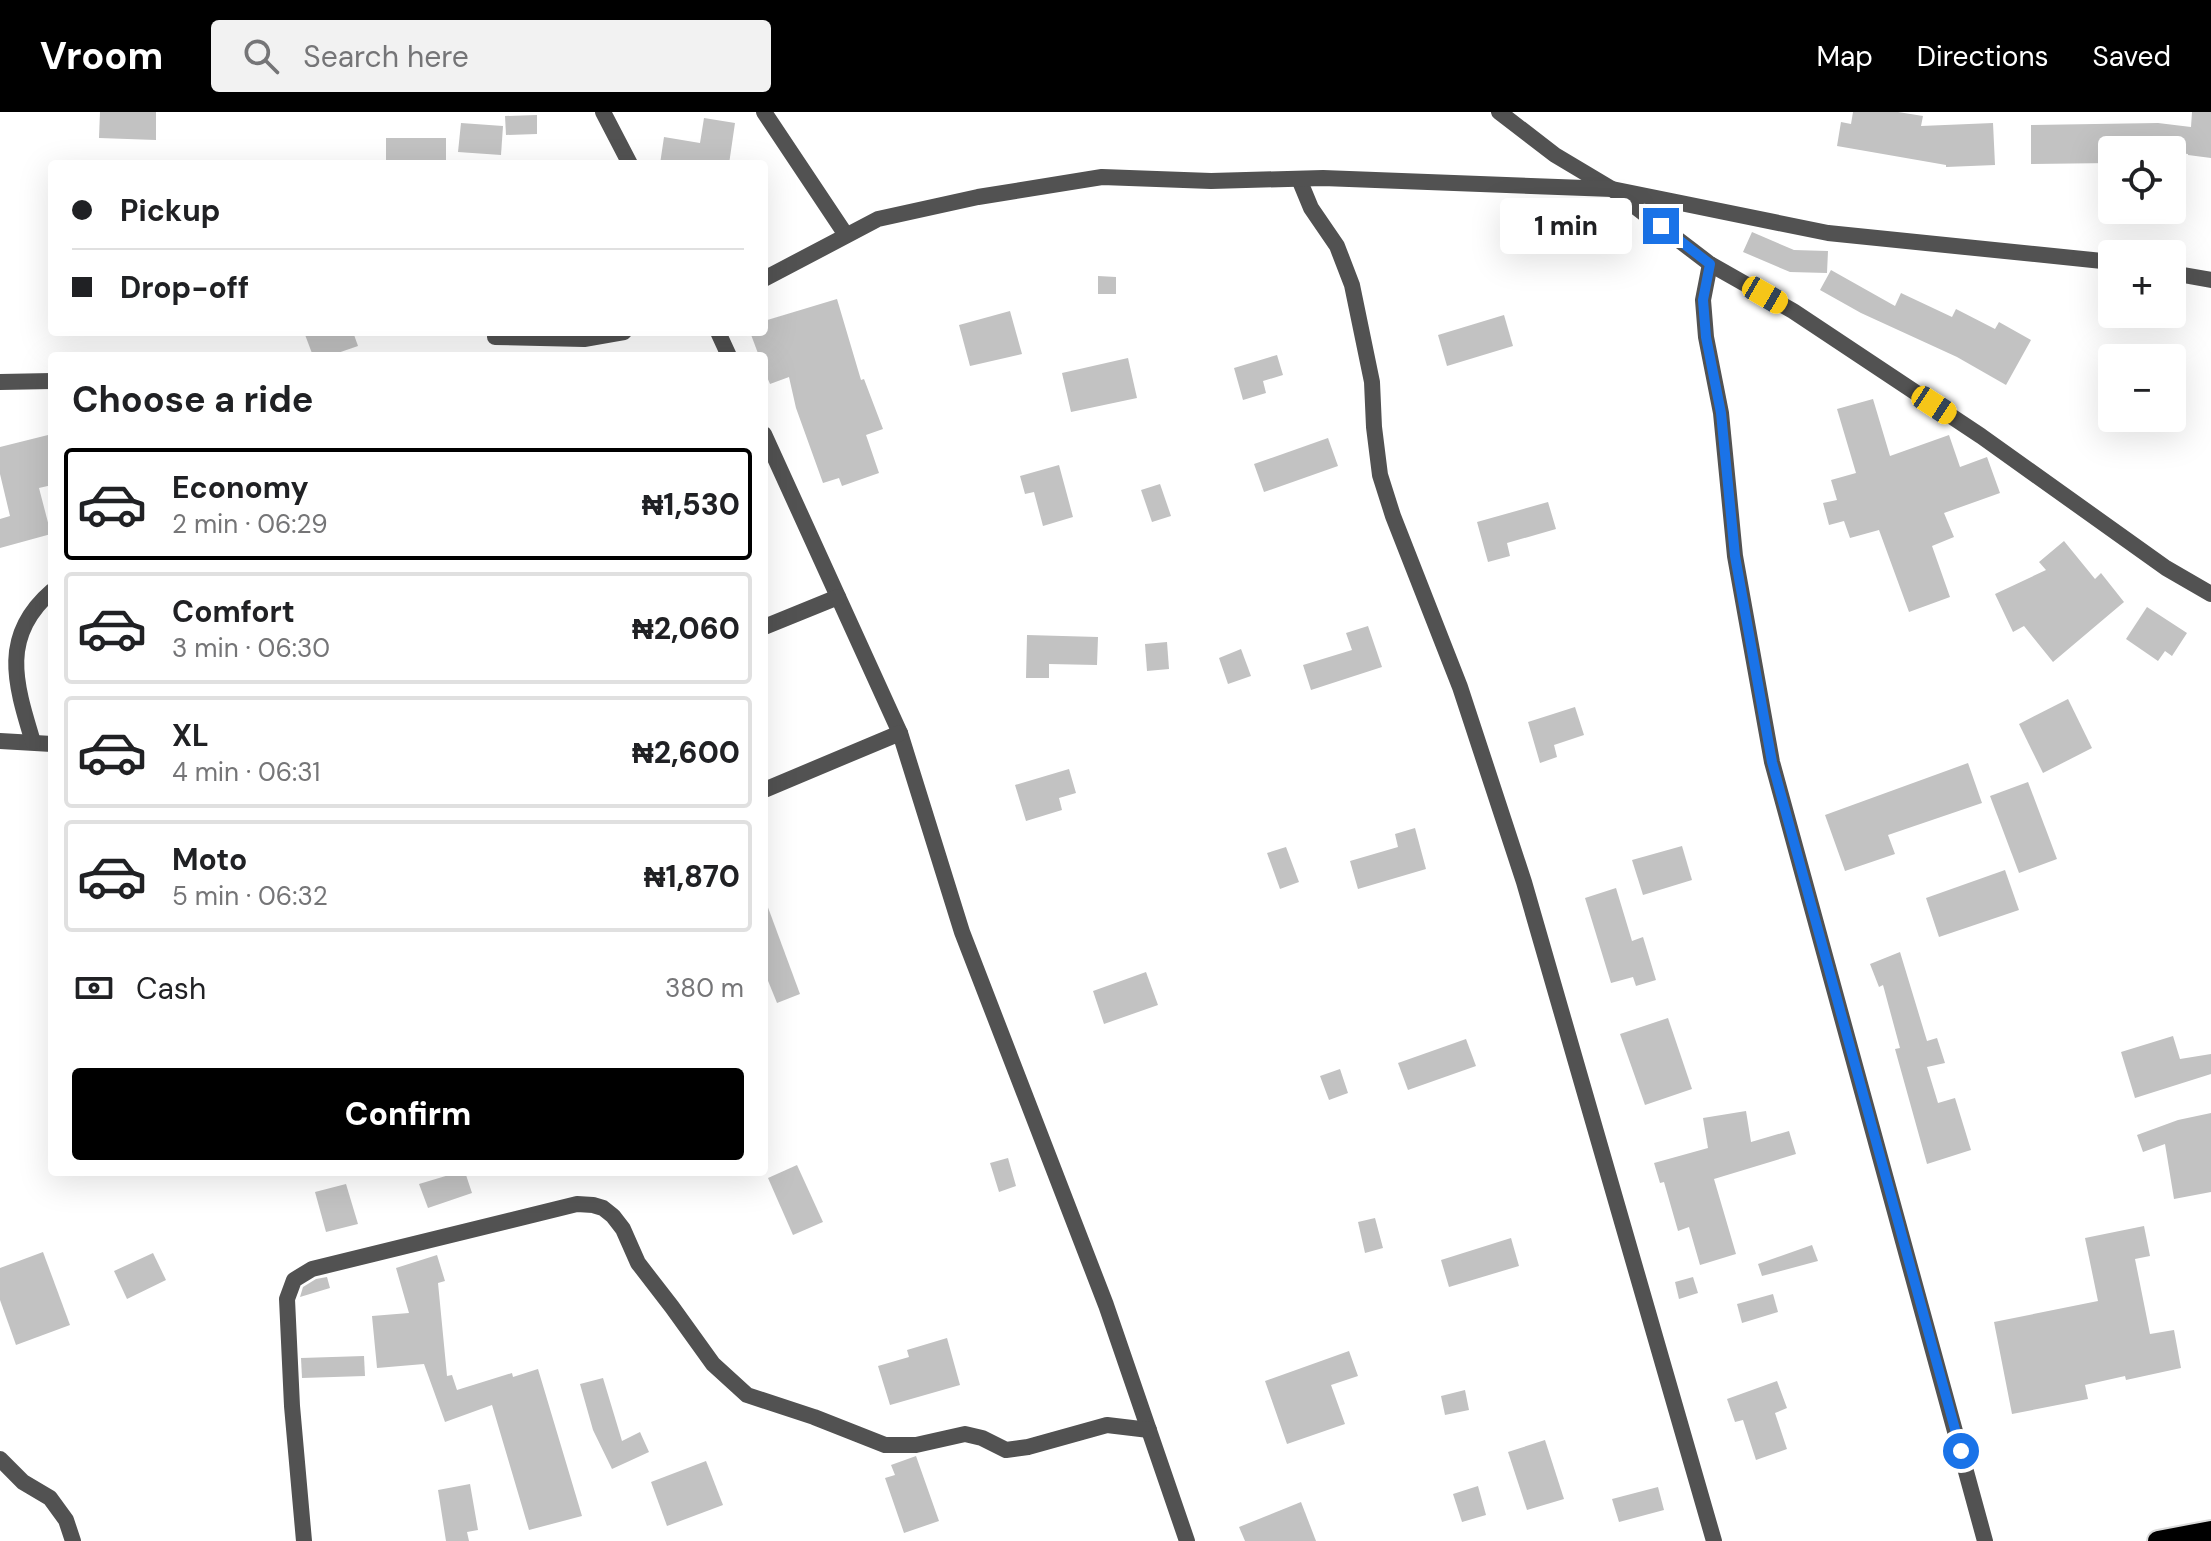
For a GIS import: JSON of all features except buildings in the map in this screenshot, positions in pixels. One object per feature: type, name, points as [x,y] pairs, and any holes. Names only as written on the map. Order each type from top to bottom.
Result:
[{"type":"main road","points":[[2158,1541],[2211,1531]]},
{"type":"street","points":[[603,112],[628,160]]},
{"type":"street","points":[[764,112],[846,235]]},
{"type":"street","points":[[1499,112],[1555,155],[1612,189],[1710,264],[1793,311],[1981,436],[2166,568],[2211,594]]},
{"type":"street","points":[[768,277],[878,219],[978,197],[1102,177],[1211,181],[1299,179],[1612,189],[1828,233],[2098,261]]},
{"type":"street","points":[[1299,179],[1311,208],[1337,246],[1352,285],[1372,382],[1380,475],[1460,687],[1524,882],[1714,1541]]},
{"type":"street","points":[[1710,264],[1703,300],[1706,337],[1721,413],[1735,556],[1772,762],[1985,1541]]},
{"type":"street","points":[[2186,276],[2211,280]]},
{"type":"street","points":[[495,337],[584,339],[601,336]]},
{"type":"street","points":[[0,382],[48,381]]},
{"type":"street","points":[[768,443],[900,733],[962,932],[1106,1305],[1187,1541]]},
{"type":"street","points":[[33,742],[19,696],[14,664],[16,639],[34,609],[48,594]]},
{"type":"street","points":[[768,625],[838,597]]},
{"type":"street","points":[[768,788],[900,733]]},
{"type":"street","points":[[0,741],[48,744]]},
{"type":"street","points":[[304,1541],[292,1406],[287,1299],[294,1280],[312,1269],[577,1204],[603,1208],[613,1216],[623,1229],[638,1263],[713,1364],[747,1395],[885,1445],[916,1445],[965,1434],[982,1438],[1006,1450],[1107,1425],[1149,1430]]},
{"type":"street","points":[[0,1459],[23,1482],[50,1498],[66,1520],[73,1541]]},
{"type":"route","points":[[1661,226],[1710,264],[1703,300],[1706,337],[1721,413],[1735,556],[1772,762],[1961,1451]]}]
